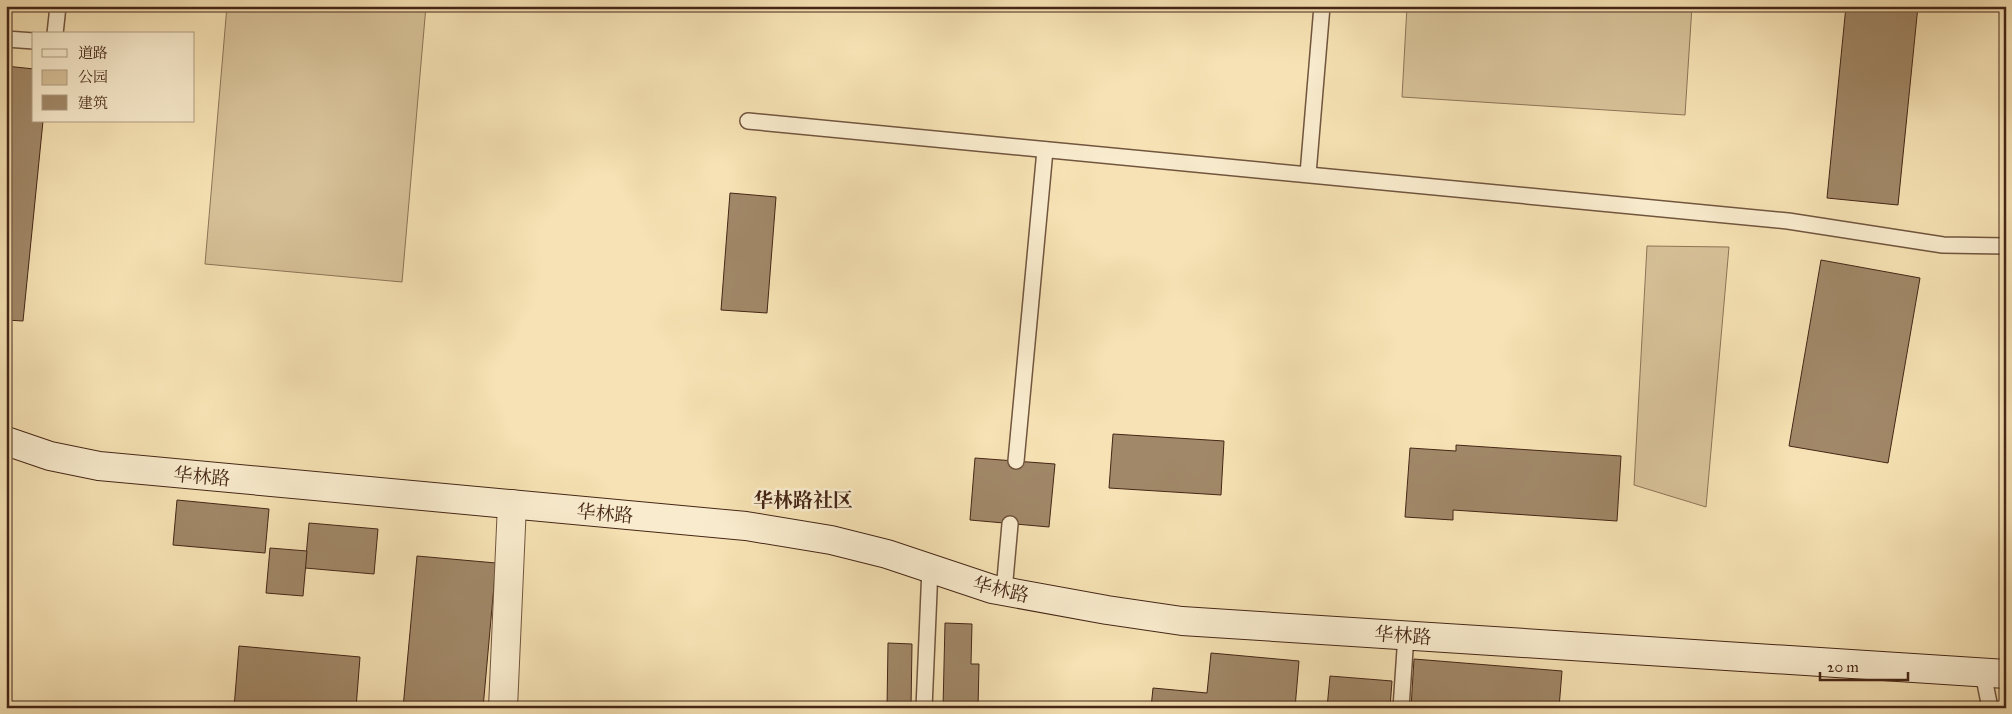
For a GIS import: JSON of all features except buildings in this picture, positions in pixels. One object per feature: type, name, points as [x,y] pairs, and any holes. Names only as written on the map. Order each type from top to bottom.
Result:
[{"type":"street","name":"华林路","points":[[6,441],[50,456],[99,466],[746,526],[831,540],[888,554],[992,589],[1107,610],[1182,621],[1994,673]]},
{"type":"street","points":[[504,708],[512,504]]},
{"type":"lane","points":[[55,32],[58,6]]},
{"type":"lane","points":[[1308,174],[1322,6]]},
{"type":"lane","points":[[6,39],[32,41]]},
{"type":"lane","points":[[748,121],[1788,221],[1943,245],[2006,246]]},
{"type":"lane","points":[[1016,461],[1045,150]]},
{"type":"lane","points":[[1004,591],[1010,524]]},
{"type":"lane","points":[[924,708],[930,568]]},
{"type":"lane","points":[[1401,708],[1406,635]]},
{"type":"lane","points":[[1990,708],[1994,673]]},
{"type":"green space","points":[[227,6],[426,6],[402,282],[205,264]]},
{"type":"green space","points":[[1407,6],[1692,6],[1685,115],[1402,97]]},
{"type":"green space","points":[[1647,246],[1729,247],[1706,507],[1634,485]]},
{"type":"district","name":"华林路社区","points":[[803,500]]}]
